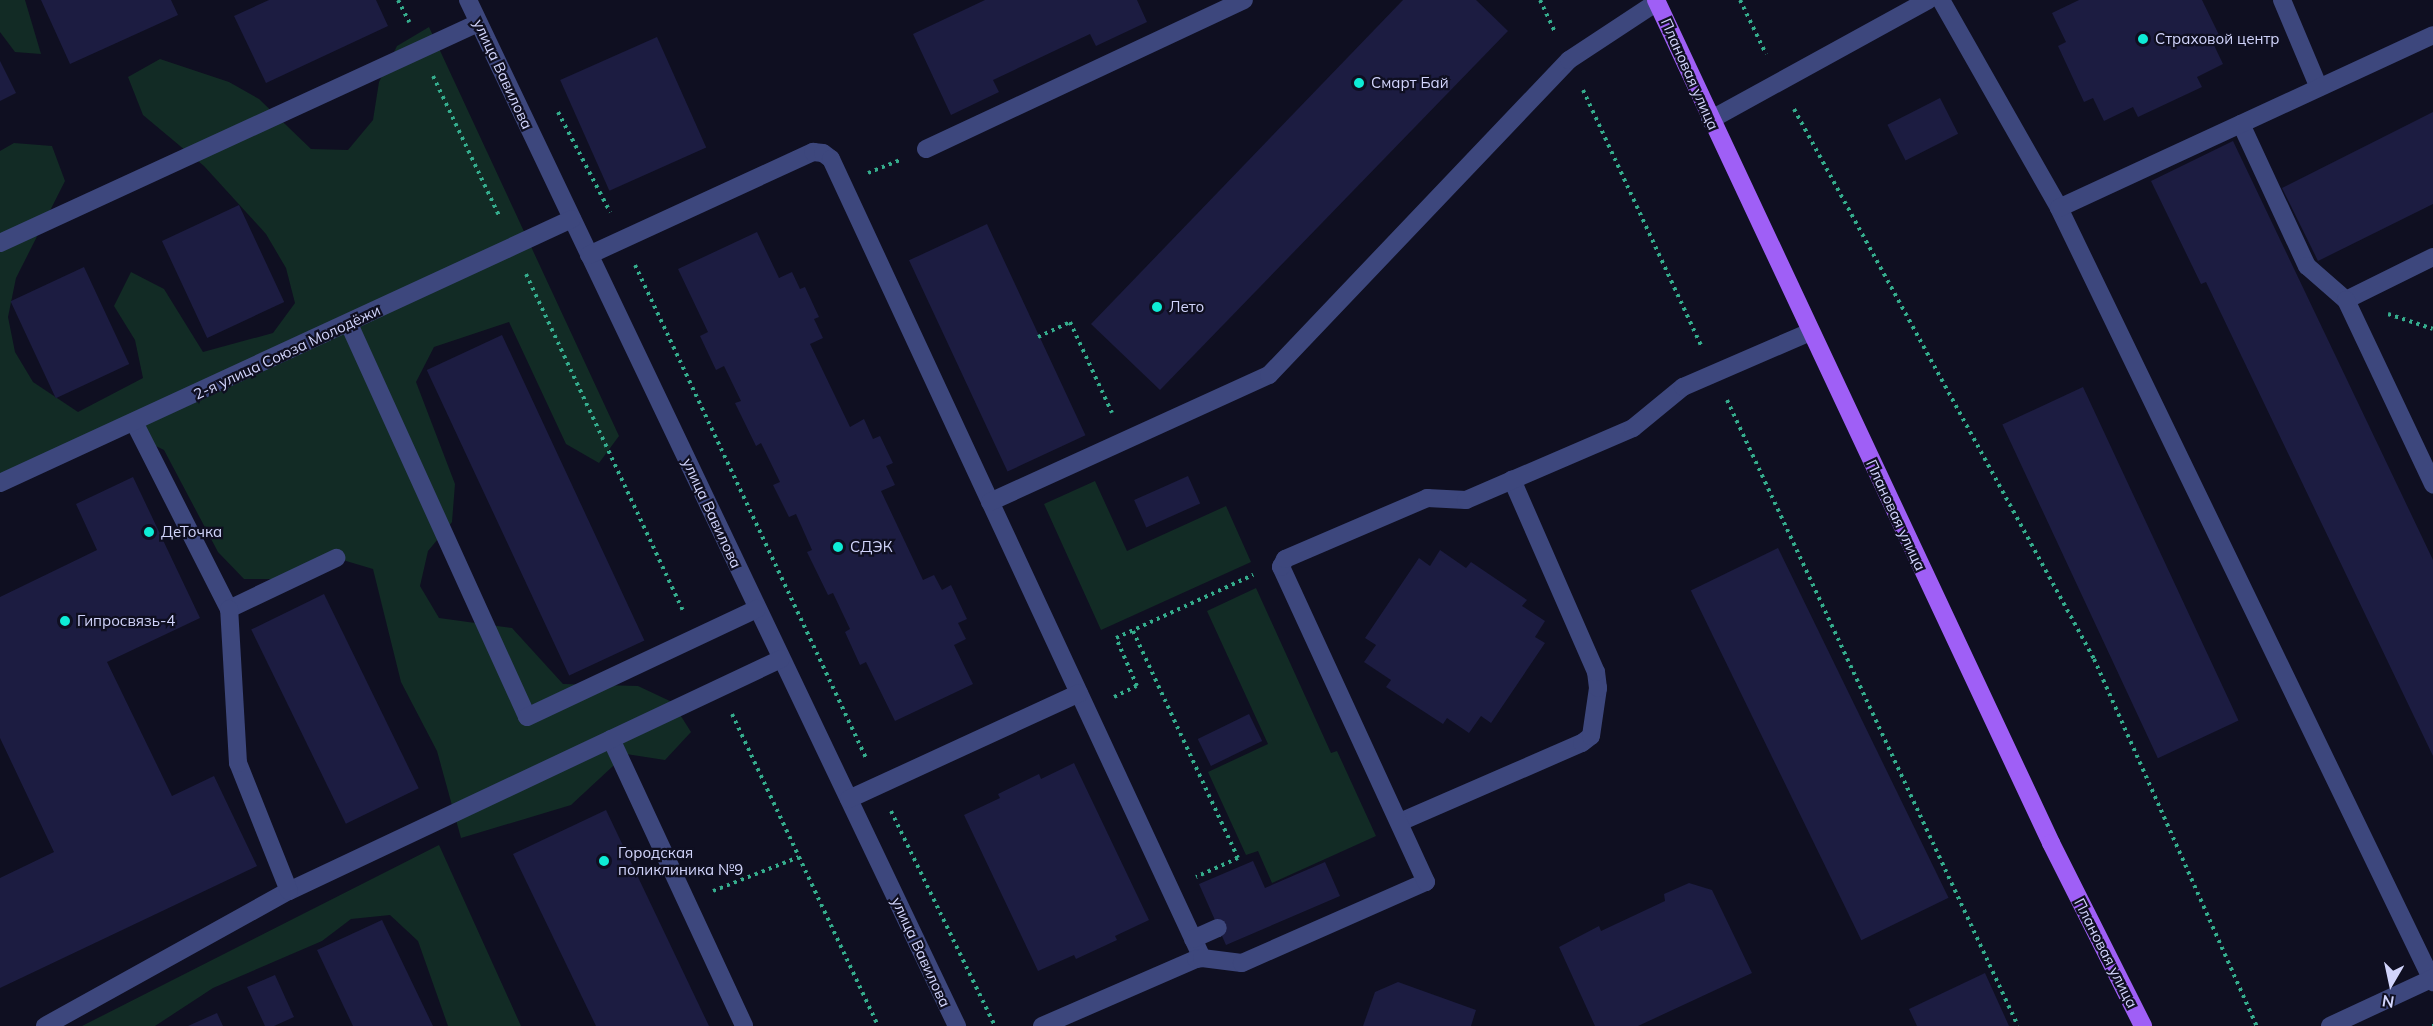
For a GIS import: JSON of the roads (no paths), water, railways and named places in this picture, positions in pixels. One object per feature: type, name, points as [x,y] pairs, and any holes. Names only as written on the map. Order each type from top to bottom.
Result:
[{"type":"main road","name":"Плановая улица","points":[[1657,1],[1710,120],[2051,843],[2143,1026]]},
{"type":"street","name":"улица Вавилова","points":[[468,0],[957,1026]]},
{"type":"street","points":[[926,149],[1244,0]]},
{"type":"street","points":[[1710,120],[1928,0]]},
{"type":"street","points":[[1941,0],[2059,208],[2433,980],[2330,1026]]},
{"type":"street","points":[[2282,0],[2319,88]]},
{"type":"street","points":[[990,502],[1269,375],[1569,60],[1657,1]]},
{"type":"street","points":[[0,243],[478,22]]},
{"type":"street","points":[[2059,208],[2433,34]]},
{"type":"street","points":[[2241,124],[2307,266],[2346,300],[2433,484]]},
{"type":"street","points":[[589,255],[813,152],[823,153],[831,159],[1202,958]]},
{"type":"street","name":"2-я улица Союза Молодёжи","points":[[0,483],[349,324],[572,219]]},
{"type":"street","points":[[2346,300],[2433,257]]},
{"type":"street","points":[[349,324],[527,717],[757,609]]},
{"type":"street","points":[[1042,1026],[1202,958],[1242,963],[1423,884],[1426,879],[1281,567],[1283,561],[1427,498],[1464,501],[1633,428],[1683,387],[1810,332]]},
{"type":"street","points":[[134,422],[229,609],[238,763],[290,891]]},
{"type":"street","points":[[1400,822],[1582,743],[1591,736],[1598,688],[1596,672],[1512,480]]},
{"type":"street","points":[[229,609],[336,558]]},
{"type":"street","points":[[45,1026],[290,891],[781,658]]},
{"type":"street","points":[[849,799],[1079,693]]},
{"type":"street","points":[[611,739],[744,1026]]},
{"type":"street","points":[[1193,939],[1218,928]]},
{"type":"place","name":"Страховой центр","points":[[2143,39]]},
{"type":"place","name":"Смарт Бай","points":[[1359,83]]},
{"type":"place","name":"Лето","points":[[1157,307]]},
{"type":"place","name":"ДеТочка","points":[[149,532]]},
{"type":"place","name":"СДЭК","points":[[838,547]]},
{"type":"place","name":"Гипросвязь-4","points":[[65,621]]},
{"type":"place","name":"Городская поликлиника №9","points":[[604,861]]}]
